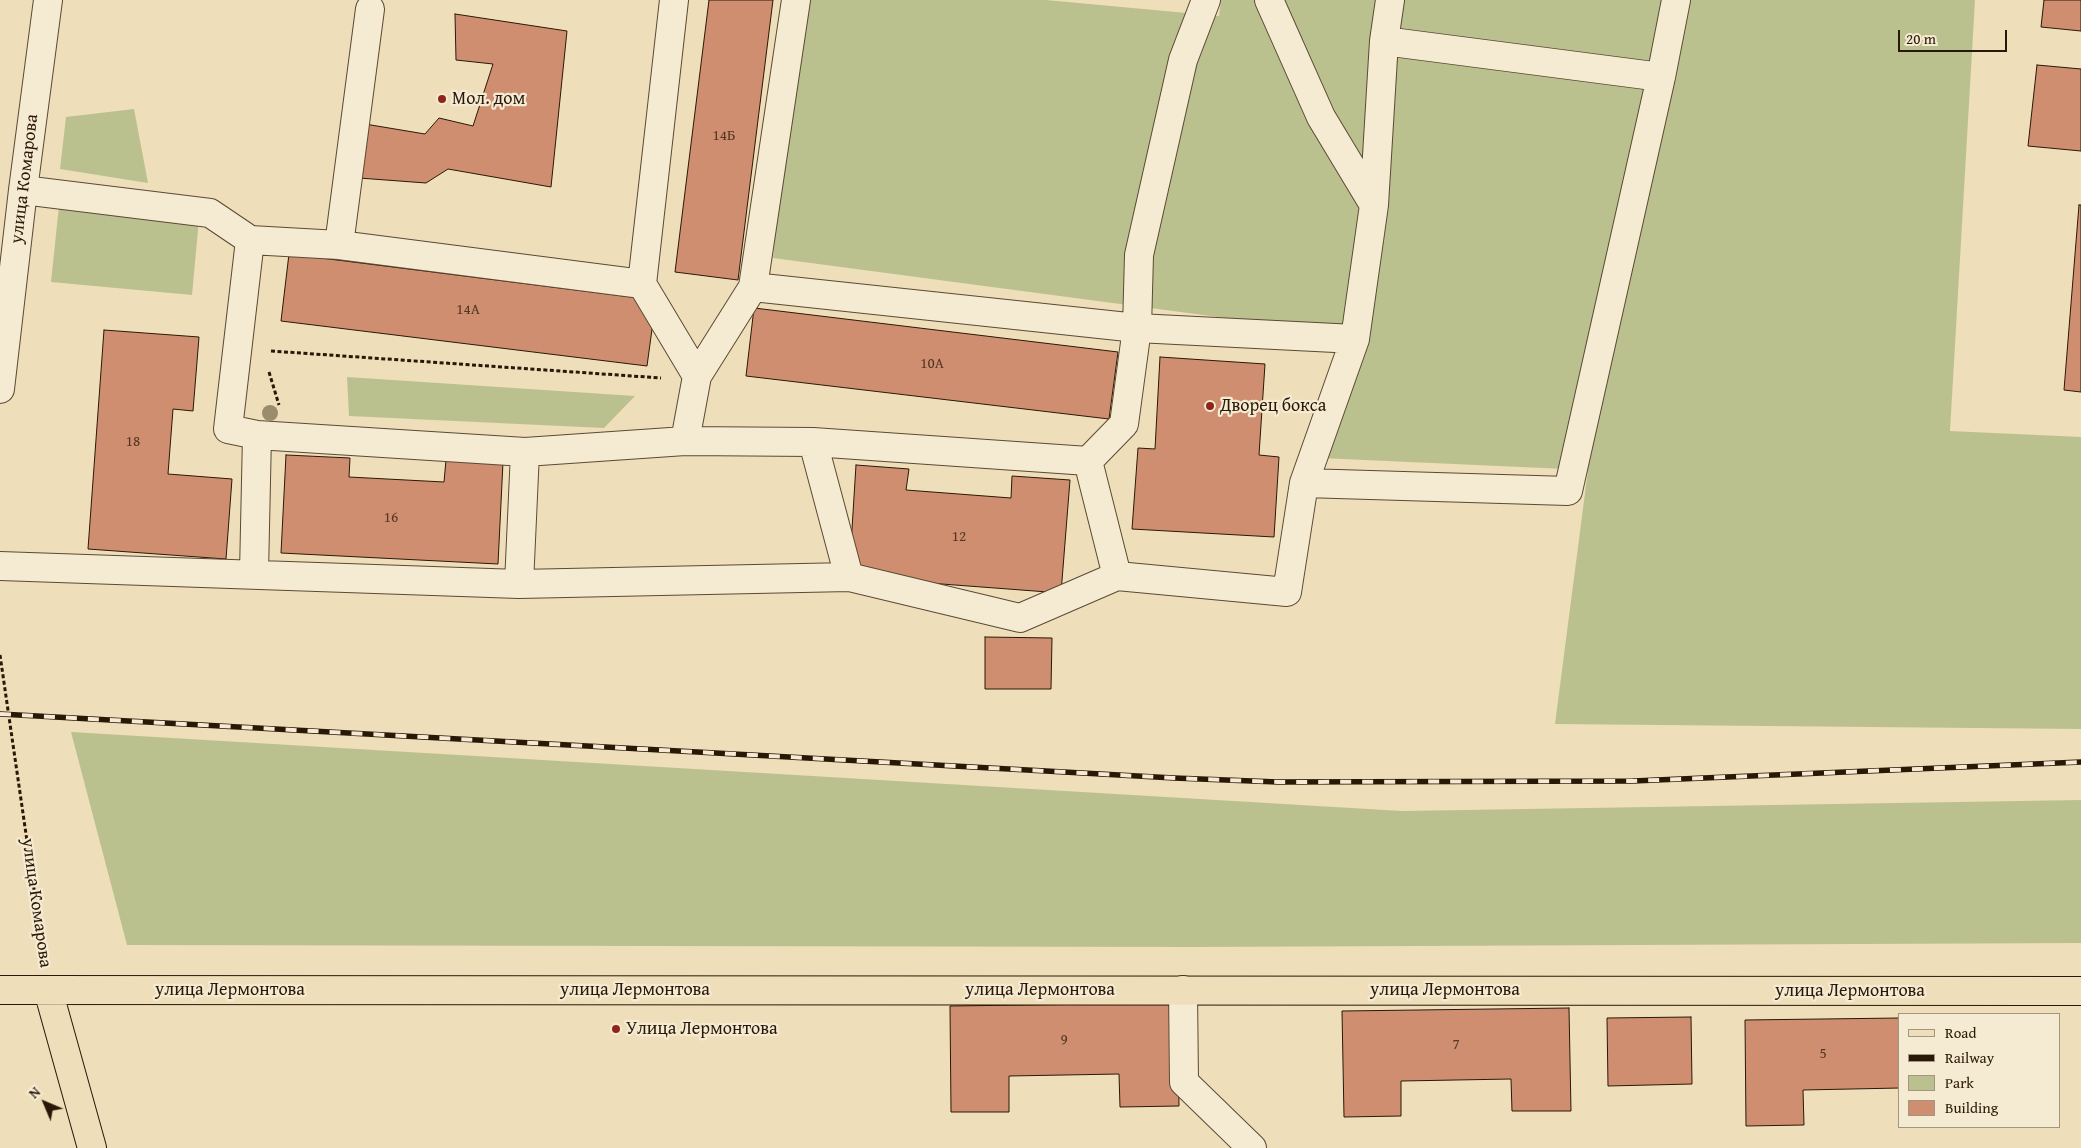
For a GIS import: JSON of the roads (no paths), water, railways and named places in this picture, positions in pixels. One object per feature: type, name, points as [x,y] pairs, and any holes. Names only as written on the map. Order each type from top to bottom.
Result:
[{"type":"main road","name":"улица Лермонтова","points":[[0,990],[2081,991]]},
{"type":"main road","name":"улица Комарова","points":[[48,990],[92,1148]]},
{"type":"street","name":"улица Комарова","points":[[0,389],[23,190],[48,0]]},
{"type":"street","points":[[674,0],[642,284],[697,376]]},
{"type":"street","points":[[685,441],[697,376],[753,287],[796,0]]},
{"type":"street","points":[[250,240],[250,349],[228,429],[257,435],[525,452],[685,441],[813,442],[1088,461],[1124,424],[1137,328],[1139,255],[1183,60],[1206,0]]},
{"type":"street","points":[[1269,0],[1321,117],[1374,205]]},
{"type":"street","points":[[0,566],[519,584],[849,577],[1020,618],[1117,576],[1287,592],[1304,482],[1355,339],[1374,205],[1384,41],[1390,0]]},
{"type":"street","points":[[1304,482],[1568,491],[1661,77],[1676,0]]},
{"type":"street","points":[[339,245],[370,9]]},
{"type":"street","points":[[1384,41],[1661,77]]},
{"type":"street","points":[[23,190],[210,214],[250,240],[339,245],[642,284]]},
{"type":"street","points":[[753,287],[1137,328],[1355,339]]},
{"type":"street","points":[[254,574],[257,435]]},
{"type":"street","points":[[813,442],[849,577]]},
{"type":"street","points":[[519,584],[525,452]]},
{"type":"street","points":[[1088,461],[1117,576]]},
{"type":"street","points":[[1183,990],[1184,1082],[1252,1148]]},
{"type":"railway","points":[[0,714],[1174,778],[1278,782],[1633,781],[2081,762]]},
{"type":"place","name":"Мол. дом","points":[[442,99]]},
{"type":"place","name":"Дворец бокса","points":[[1210,406]]},
{"type":"place","name":"Улица Лермонтова","points":[[616,1029]]}]
